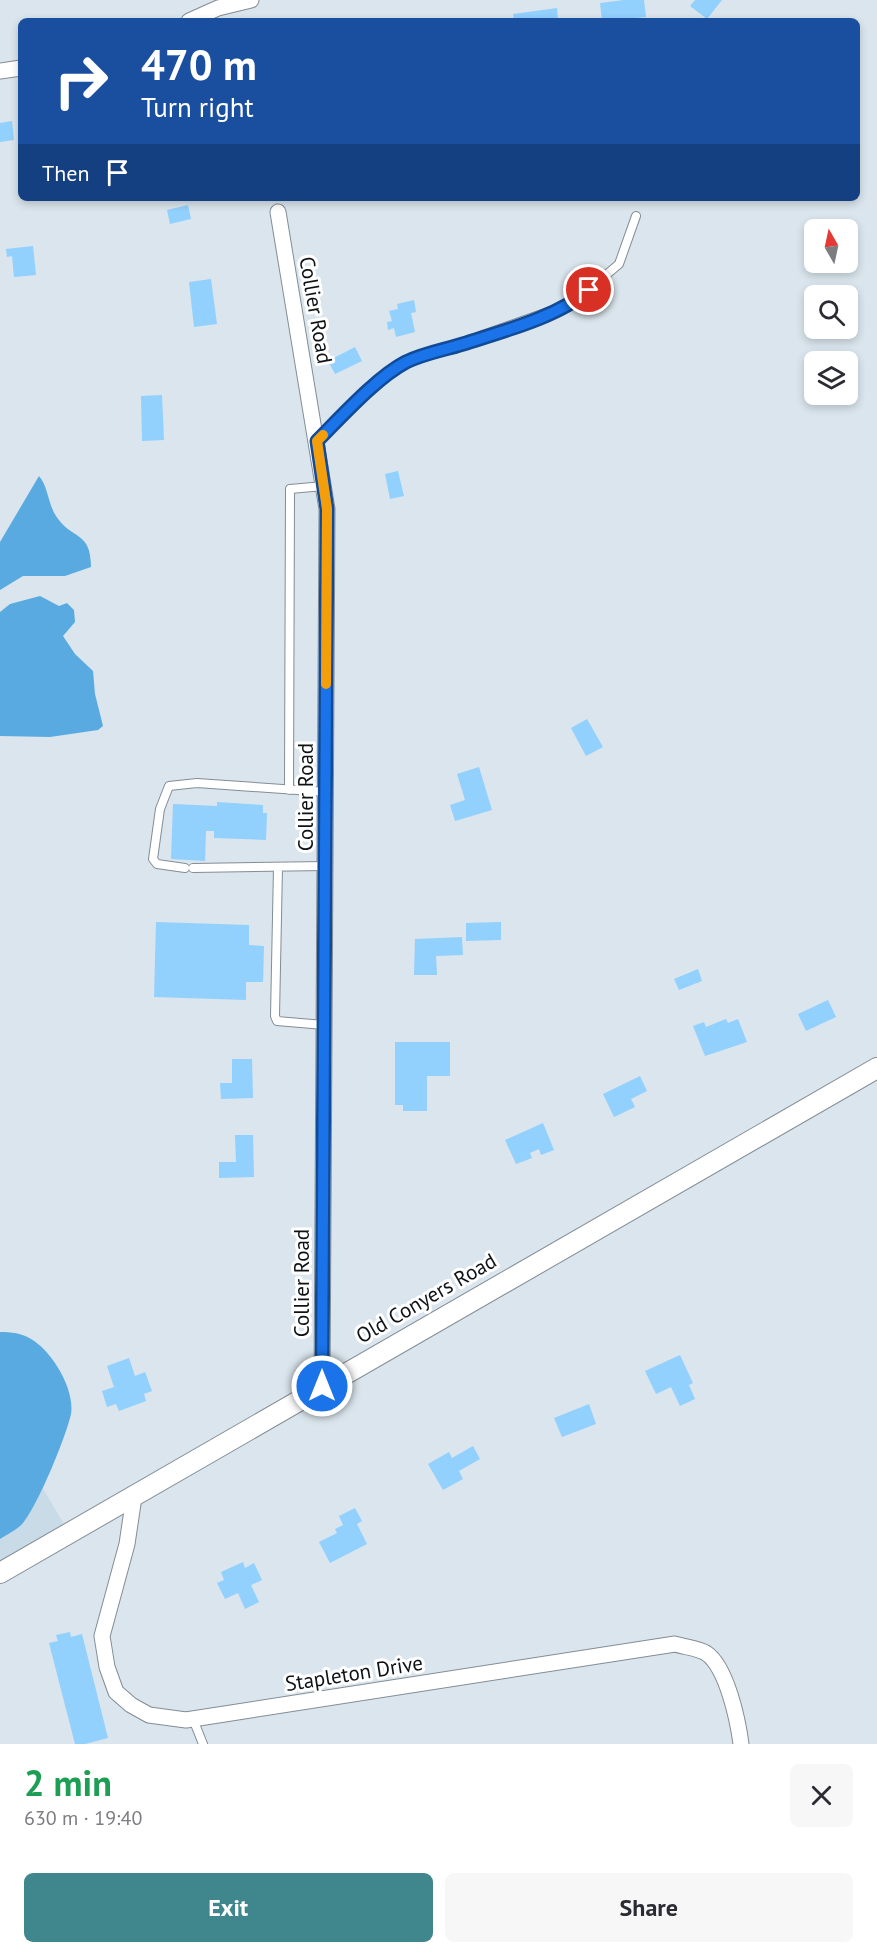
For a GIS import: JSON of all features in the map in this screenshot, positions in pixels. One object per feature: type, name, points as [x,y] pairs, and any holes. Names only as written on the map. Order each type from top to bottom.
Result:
[{"type":"street","points":[[196,18],[251,0]]},
{"type":"street","points":[[0,71],[18,68]]},
{"type":"street","name":"Collier Road","points":[[278,212],[327,509],[322,1386]]},
{"type":"street","name":"Old Conyers Road","points":[[0,1573],[877,1068]]},
{"type":"street","name":"Stapleton Drive","points":[[134,1497],[127,1544],[102,1636],[107,1667],[116,1692],[131,1705],[148,1715],[193,1719],[675,1644],[707,1654],[716,1667],[735,1706],[741,1744]]},
{"type":"lane","points":[[317,441],[363,397],[404,363],[429,352],[512,327],[573,303],[619,264],[636,216]]},
{"type":"lane","points":[[289,790],[290,489],[324,486]]},
{"type":"lane","points":[[325,866],[189,868],[158,864],[153,860],[160,809],[169,786],[197,783],[326,792]]},
{"type":"lane","points":[[278,867],[275,1016],[277,1021],[324,1025]]},
{"type":"lane","points":[[193,1719],[203,1744]]},
{"type":"shaded area","points":[[0,1416],[71,1536],[0,1577]]},
{"type":"water","points":[[39,476],[56,516],[88,547],[91,567],[65,576],[23,576],[0,590],[0,542]]},
{"type":"water","points":[[40,596],[59,606],[67,603],[74,610],[75,622],[63,636],[75,654],[93,671],[95,694],[103,726],[98,730],[50,737],[0,736],[0,612],[10,604]]},
{"type":"water","points":[[0,1332],[24,1335],[47,1352],[66,1382],[71,1414],[64,1438],[36,1502],[21,1525],[0,1539]]},
{"type":"building","points":[[644,0],[646,17],[602,18],[600,3]]},
{"type":"building","points":[[695,0],[722,0],[708,18],[690,6]]},
{"type":"building","points":[[557,8],[558,18],[514,18],[513,14]]},
{"type":"building","points":[[12,121],[14,140],[0,142],[0,123]]},
{"type":"building","points":[[188,205],[191,219],[170,224],[167,210]]},
{"type":"building","points":[[33,246],[36,275],[14,277],[12,256],[7,257],[6,249]]},
{"type":"building","points":[[211,279],[217,324],[194,327],[189,282]]},
{"type":"building","points":[[414,300],[416,312],[411,313],[415,332],[396,337],[394,328],[388,330],[387,322],[392,321],[389,311],[398,309],[397,304]]},
{"type":"building","points":[[355,347],[362,361],[335,374],[328,361]]},
{"type":"building","points":[[162,395],[164,440],[142,441],[141,396]]},
{"type":"building","points":[[398,471],[404,496],[390,499],[385,474]]},
{"type":"building","points":[[587,719],[603,747],[586,756],[571,728]]},
{"type":"building","points":[[479,767],[492,810],[455,821],[450,805],[465,800],[457,774]]},
{"type":"building","points":[[217,802],[263,805],[263,813],[267,813],[266,840],[214,838],[214,831],[206,831],[205,861],[171,859],[173,804],[217,806]]},
{"type":"building","points":[[156,922],[249,925],[249,945],[264,946],[263,982],[246,982],[246,1000],[154,997]]},
{"type":"building","points":[[501,922],[501,940],[466,941],[466,923]]},
{"type":"building","points":[[462,937],[463,955],[436,956],[437,975],[414,975],[415,939]]},
{"type":"building","points":[[698,969],[702,981],[679,990],[674,979]]},
{"type":"building","points":[[828,1000],[836,1017],[806,1031],[798,1014]]},
{"type":"building","points":[[726,1019],[728,1023],[738,1019],[747,1042],[705,1056],[693,1026],[704,1022],[706,1027]]},
{"type":"building","points":[[395,1042],[450,1042],[450,1076],[427,1076],[427,1111],[403,1111],[403,1105],[395,1105]]},
{"type":"building","points":[[232,1059],[252,1059],[253,1098],[221,1099],[220,1083],[232,1083]]},
{"type":"building","points":[[640,1076],[647,1091],[631,1099],[635,1107],[614,1117],[603,1094]]},
{"type":"building","points":[[543,1123],[554,1150],[541,1155],[539,1149],[530,1153],[532,1158],[516,1164],[505,1140]]},
{"type":"building","points":[[235,1135],[253,1135],[254,1177],[219,1178],[219,1162],[236,1162]]},
{"type":"building","points":[[680,1355],[693,1383],[689,1385],[695,1399],[680,1406],[671,1387],[656,1394],[645,1371]]},
{"type":"building","points":[[129,1358],[135,1376],[145,1372],[152,1391],[144,1394],[146,1401],[119,1411],[116,1404],[107,1407],[102,1391],[114,1387],[107,1366]]},
{"type":"building","points":[[589,1404],[596,1424],[562,1437],[554,1418]]},
{"type":"building","points":[[473,1446],[480,1459],[459,1471],[463,1479],[443,1490],[428,1464],[449,1452],[452,1458]]},
{"type":"building","points":[[355,1508],[362,1521],[357,1524],[367,1544],[330,1563],[319,1542],[337,1533],[335,1529],[343,1525],[339,1516]]},
{"type":"building","points":[[243,1562],[245,1568],[254,1563],[262,1580],[251,1585],[259,1602],[245,1609],[238,1593],[225,1599],[217,1583],[224,1580],[221,1572]]},
{"type":"building","points":[[70,1632],[71,1637],[82,1634],[108,1738],[85,1744],[75,1744],[49,1643],[58,1641],[56,1635]]},
{"type":"slow traffic","points":[[323,435],[317,441],[327,509],[326,684]]},
{"type":"route","points":[[322,1386],[327,509],[317,441],[359,400],[404,363],[429,352],[461,345],[512,327],[573,303],[589,290]]}]
